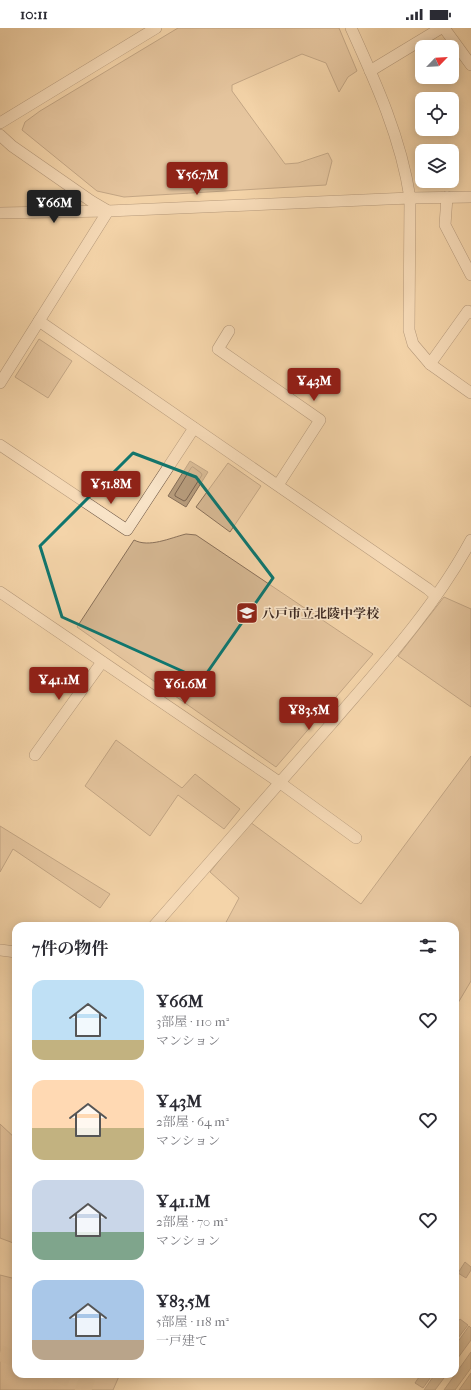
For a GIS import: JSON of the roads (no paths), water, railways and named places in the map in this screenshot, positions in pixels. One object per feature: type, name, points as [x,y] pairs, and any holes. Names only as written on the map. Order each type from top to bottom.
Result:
[{"type":"street","points":[[0,123],[156,28]]},
{"type":"street","points":[[351,28],[383,102],[400,150],[407,177],[410,198],[409,330],[413,344],[430,364],[471,393]]},
{"type":"street","points":[[370,71],[441,28]]},
{"type":"street","points":[[444,28],[471,65]]},
{"type":"street","points":[[0,135],[12,146],[85,197],[108,211]]},
{"type":"street","points":[[446,197],[446,225],[471,276]]},
{"type":"street","points":[[0,213],[108,211],[410,198],[471,197]]},
{"type":"street","points":[[0,384],[108,211]]},
{"type":"street","points":[[430,364],[468,311],[471,313]]},
{"type":"street","points":[[39,321],[278,485],[436,596]]},
{"type":"street","points":[[229,331],[218,349],[320,420],[278,485]]},
{"type":"street","points":[[0,445],[127,530],[194,428]]},
{"type":"street","points":[[157,922],[362,687],[436,596],[468,553],[471,540]]},
{"type":"street","points":[[0,592],[279,782],[356,838]]},
{"type":"street","points":[[35,755],[102,662]]},
{"type":"street","points":[[0,950],[12,952]]},
{"type":"water","points":[[190,461],[208,472],[186,507],[168,496]]},
{"type":"water","points":[[465,1262],[471,1267],[471,1270],[466,1278],[459,1274]]},
{"type":"water","points":[[460,1319],[468,1325],[459,1337]]},
{"type":"water","points":[[469,1326],[471,1328],[471,1340],[459,1356],[459,1340]]},
{"type":"water","points":[[471,1352],[471,1368],[455,1390],[444,1390],[453,1378],[459,1378],[459,1369]]},
{"type":"water","points":[[471,1373],[471,1389],[459,1390]]},
{"type":"water","points":[[418,1378],[430,1378],[423,1388],[415,1383]]},
{"type":"water","points":[[432,1378],[444,1378],[435,1390],[424,1390]]},
{"type":"tunnel","points":[[0,1353],[12,1358]]},
{"type":"tunnel","points":[[66,1378],[98,1390]]},
{"type":"place","name":"八戸市立北陵中学校","points":[[247,613]]}]
